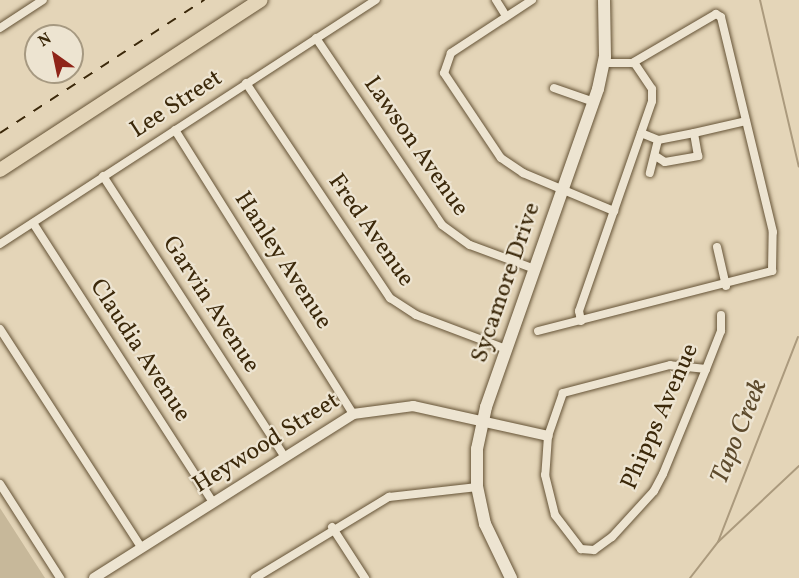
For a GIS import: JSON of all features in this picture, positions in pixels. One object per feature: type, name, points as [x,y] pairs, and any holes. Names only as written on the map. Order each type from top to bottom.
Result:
[{"type":"main road","points":[[0,170],[261,0]]},
{"type":"main road","name":"Sycamore Drive","points":[[511,578],[485,524],[477,487],[482,422],[594,102],[604,63],[604,0]]},
{"type":"street","points":[[1,25],[43,0]]},
{"type":"street","name":"Lee Street","points":[[0,244],[376,0]]},
{"type":"street","points":[[496,0],[506,16]]},
{"type":"street","points":[[532,0],[451,53],[444,73],[501,158],[614,211]]},
{"type":"street","points":[[538,331],[726,286],[772,271],[773,232],[746,121],[716,14],[634,62],[604,63]]},
{"type":"street","name":"Lawson Avenue","points":[[316,38],[442,225],[470,244],[535,269]]},
{"type":"street","points":[[581,321],[579,311],[653,94],[634,62]]},
{"type":"street","name":"Fred Avenue","points":[[246,83],[390,298],[416,315],[506,349]]},
{"type":"street","points":[[554,88],[594,102]]},
{"type":"street","points":[[641,133],[658,140],[746,121]]},
{"type":"street","name":"Hanley Avenue","points":[[175,130],[353,414]]},
{"type":"street","points":[[657,157],[665,162],[698,156],[694,133]]},
{"type":"street","points":[[650,173],[657,157],[658,140]]},
{"type":"street","name":"Garvin Avenue","points":[[103,176],[284,456]]},
{"type":"street","name":"Claudia Avenue","points":[[33,222],[213,502]]},
{"type":"street","points":[[717,248],[726,286]]},
{"type":"street","name":"Phipps Avenue","points":[[548,436],[545,475],[555,515],[577,546],[594,550],[624,527],[654,491],[706,369],[721,315]]},
{"type":"street","points":[[0,329],[141,547]]},
{"type":"street","points":[[0,347],[9,342]]},
{"type":"street","points":[[548,436],[560,398],[570,389],[670,365],[706,369]]},
{"type":"street","name":"Heywood Street","points":[[94,578],[353,414],[413,406],[548,436]]},
{"type":"street","points":[[0,484],[60,578]]},
{"type":"street","points":[[255,578],[332,527],[388,497],[477,487]]},
{"type":"street","points":[[332,527],[366,578]]},
{"type":"shaded area","points":[[0,508],[45,578],[0,578]]},
{"type":"waterway","name":"Tapo Creek","points":[[760,0],[799,167]]},
{"type":"waterway","name":"Tapo Creek","points":[[718,542],[798,337]]},
{"type":"waterway","points":[[690,578],[718,542],[799,466]]},
{"type":"railway","points":[[0,133],[204,0]]}]
